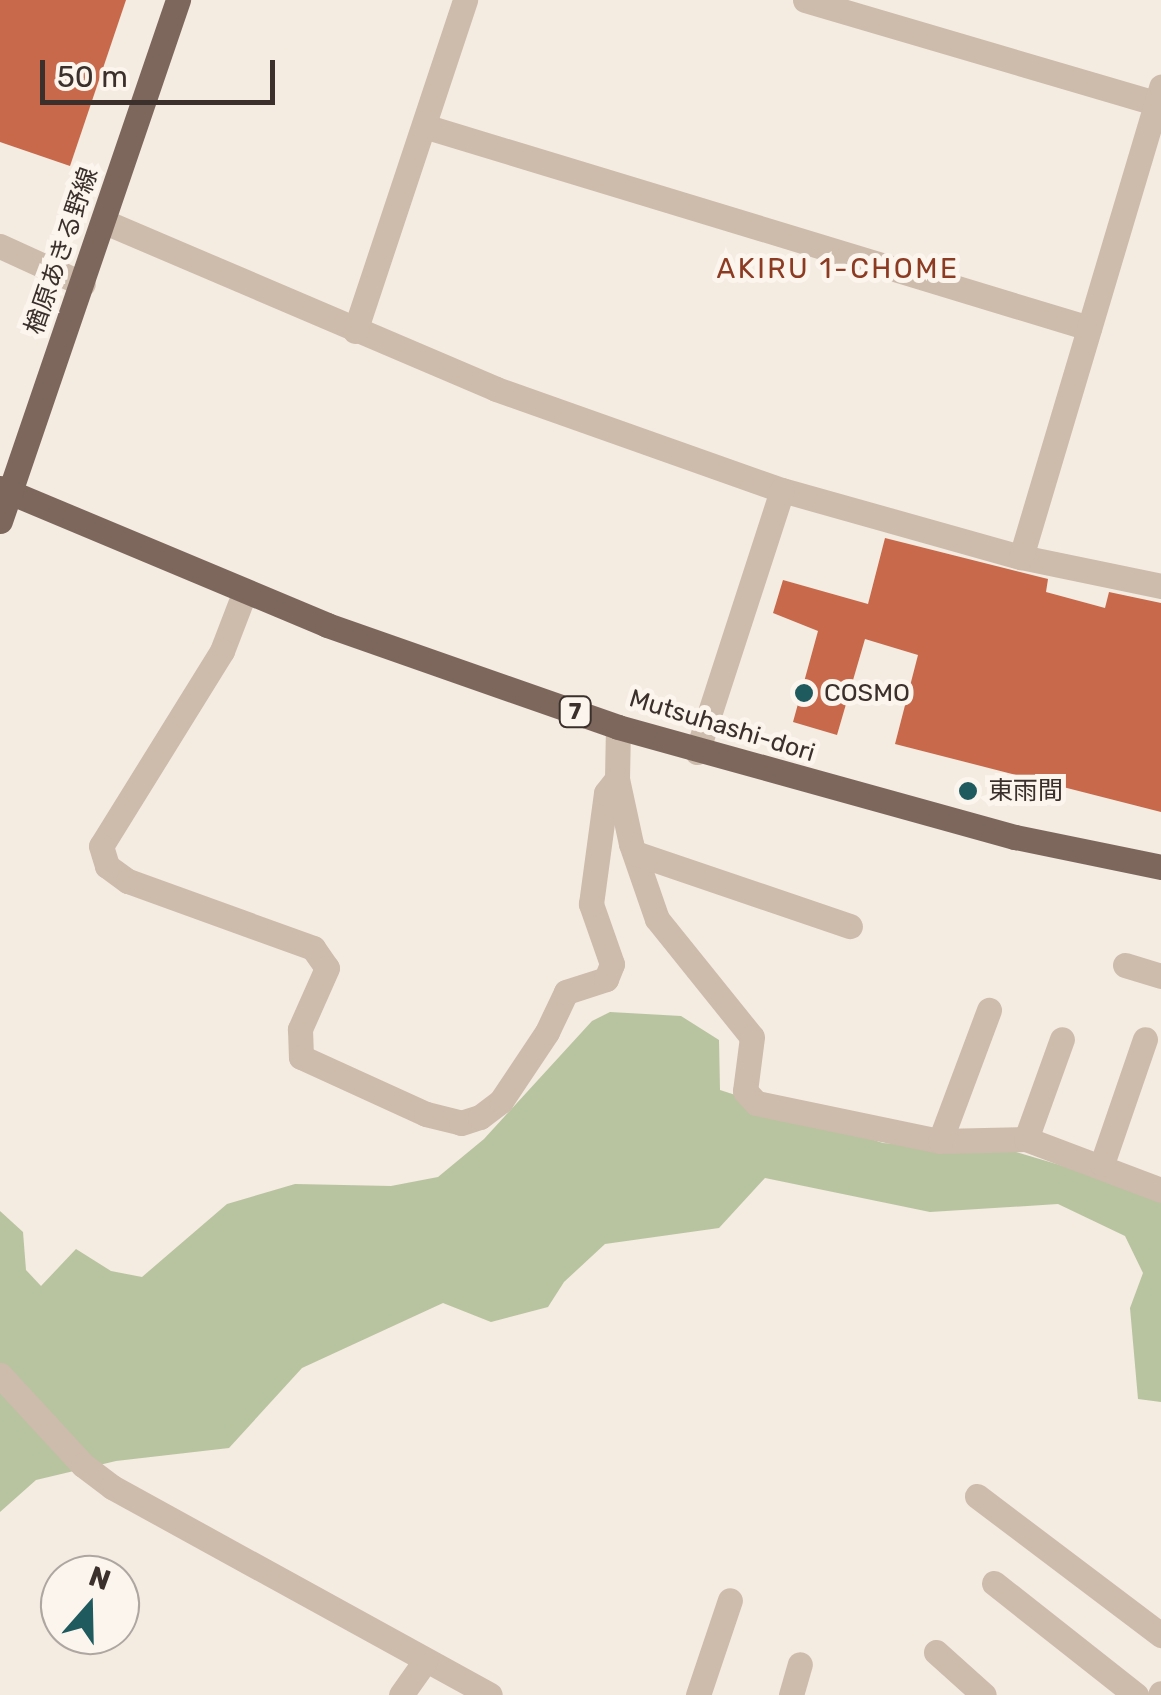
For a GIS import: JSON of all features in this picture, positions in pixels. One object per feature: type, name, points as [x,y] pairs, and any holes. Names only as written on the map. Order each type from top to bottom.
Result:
[{"type":"main road","name":"楢原あきる野線","points":[[0,520],[5,490],[84,284],[178,0]]},
{"type":"main road","name":"Mutsuhashi-dori","points":[[5,490],[244,591],[618,727],[1015,837],[1161,868]]},
{"type":"street","points":[[355,332],[466,0]]},
{"type":"street","points":[[805,0],[1159,98],[1021,556]]},
{"type":"street","points":[[424,126],[1088,328]]},
{"type":"street","points":[[105,222],[496,389],[782,490],[1021,556],[1161,586]]},
{"type":"street","points":[[0,246],[84,284]]},
{"type":"street","points":[[698,752],[782,490]]},
{"type":"street","points":[[244,591],[222,650],[101,846],[107,866],[128,881],[313,948],[327,968],[300,1030],[301,1057],[426,1114],[461,1123],[480,1117],[501,1101],[538,1046],[566,992],[606,979],[612,964],[591,904],[606,792],[617,779]]},
{"type":"street","points":[[618,727],[617,779],[634,854],[656,919],[752,1037],[745,1091],[756,1103],[940,1141],[1026,1139],[1102,1164],[1161,1190]]},
{"type":"street","points":[[634,854],[850,926]]},
{"type":"street","points":[[1126,965],[1161,976]]},
{"type":"street","points":[[940,1141],[989,1010]]},
{"type":"street","points":[[1026,1139],[1062,1039]]},
{"type":"street","points":[[1102,1164],[1145,1039]]},
{"type":"street","points":[[0,1376],[83,1465],[112,1488],[332,1605],[490,1695]]},
{"type":"street","points":[[977,1496],[1161,1635]]},
{"type":"street","points":[[994,1583],[1136,1695]]},
{"type":"street","points":[[698,1695],[730,1600]]},
{"type":"street","points":[[936,1652],[984,1695]]},
{"type":"street","points":[[402,1695],[425,1661]]},
{"type":"street","points":[[791,1695],[800,1664]]},
{"type":"green space","points":[[610,1012],[681,1016],[719,1040],[720,1090],[883,1143],[1016,1152],[1161,1195],[1161,1402],[1138,1399],[1130,1308],[1143,1273],[1125,1236],[1058,1204],[930,1212],[765,1178],[719,1228],[605,1244],[564,1282],[548,1307],[491,1322],[443,1303],[302,1368],[229,1448],[116,1461],[36,1480],[0,1512],[0,1211],[23,1232],[26,1270],[41,1286],[76,1249],[111,1271],[142,1277],[227,1204],[295,1184],[391,1186],[438,1177],[484,1139],[592,1021]]},
{"type":"building","points":[[0,0],[126,0],[70,166],[0,142]]},
{"type":"building","points":[[885,538],[1048,579],[1046,592],[1105,608],[1109,592],[1161,603],[1161,812],[895,744],[918,655],[865,639],[837,735],[793,722],[818,631],[773,613],[783,580],[868,604]]},
{"type":"place","name":"COSMO","points":[[804,693]]},
{"type":"place","name":"東雨間","points":[[968,791]]},
{"type":"district","name":"AKIRU 1-CHOME","points":[[838,269]]}]
